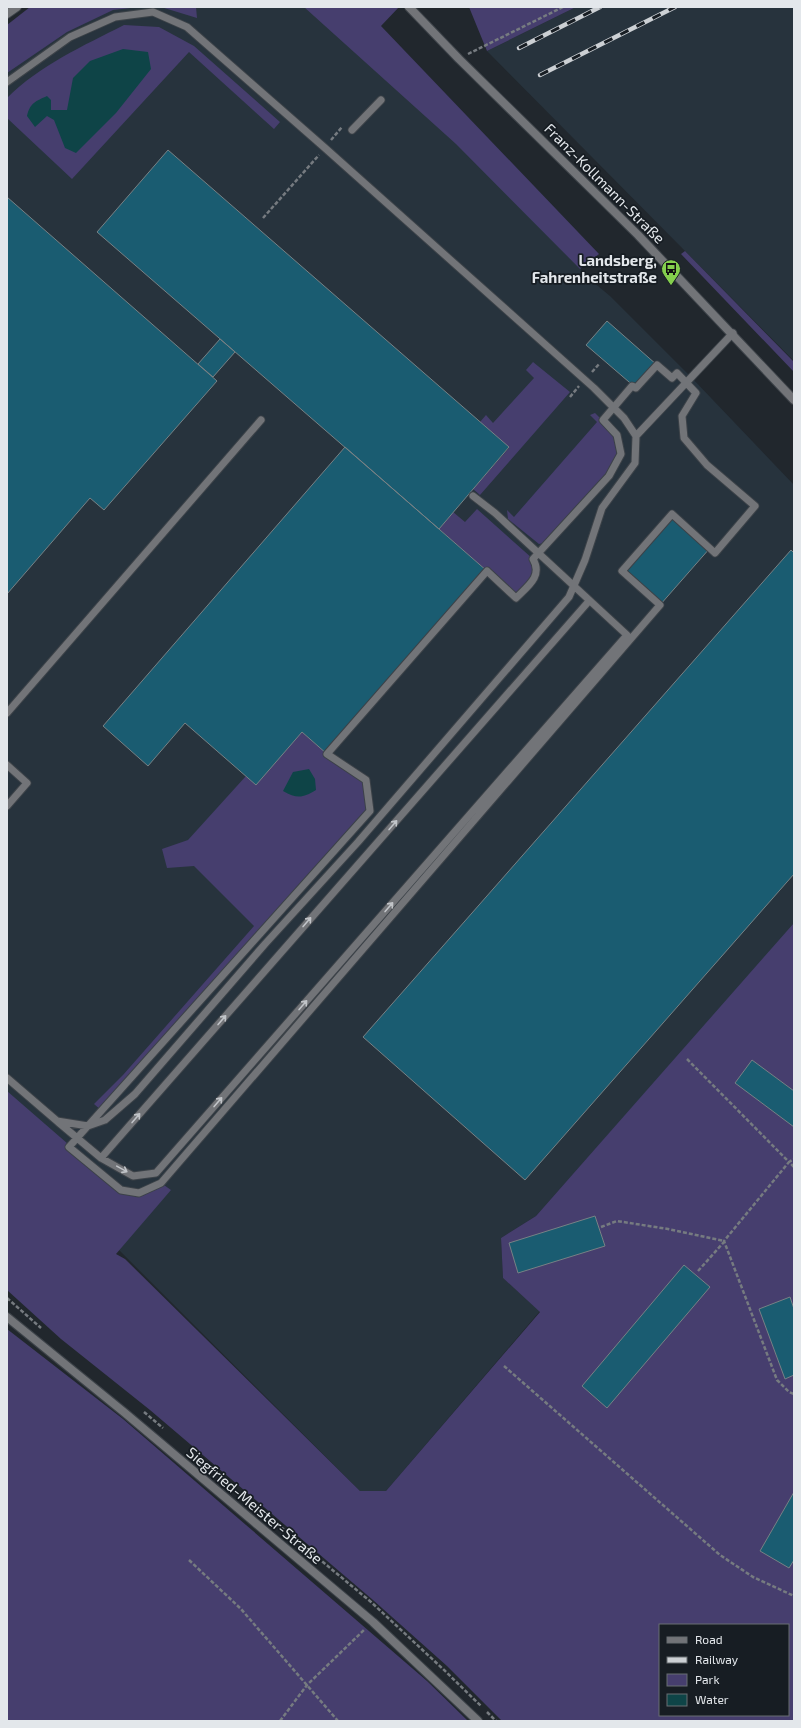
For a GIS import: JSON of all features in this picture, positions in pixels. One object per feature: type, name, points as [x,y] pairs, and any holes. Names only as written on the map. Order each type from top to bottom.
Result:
[{"type":"street","points":[[7,14],[17,7]]},
{"type":"street","name":"Franz-Kollmann-Straße","points":[[409,7],[459,59],[638,235],[733,333],[794,400]]},
{"type":"street","name":"Siegfried-Meister-Straße","points":[[7,1317],[125,1413],[373,1622],[478,1721]]},
{"type":"lane","points":[[7,82],[70,37],[115,17],[154,12],[187,27],[594,388],[624,418],[636,436],[635,463],[602,508],[585,560],[569,597],[358,842],[265,944],[135,1094],[104,1120],[88,1126],[57,1121]]},
{"type":"lane","points":[[352,130],[381,100]]},
{"type":"lane","points":[[636,436],[685,382],[733,333]]},
{"type":"lane","points":[[657,364],[672,378],[677,374],[696,393],[682,416],[684,438],[707,465],[755,506],[715,553],[672,514],[622,571],[660,605],[160,1183],[139,1193],[121,1190],[69,1147],[370,811],[366,780],[327,754],[487,571],[516,598],[536,578],[537,566],[533,559],[609,476],[621,454],[617,435],[603,420],[614,407],[632,386],[636,388],[657,364]]},
{"type":"lane","points":[[7,714],[261,420]]},
{"type":"lane","points":[[7,1078],[101,1158],[133,1176],[156,1174],[627,635],[495,513],[473,496]]},
{"type":"lane","points":[[101,1158],[589,601]]},
{"type":"lane","points":[[7,765],[26,783],[7,806]]},
{"type":"path","points":[[459,59],[563,7]]},
{"type":"path","points":[[263,218],[325,148],[344,124]]},
{"type":"path","points":[[687,1059],[794,1167]]},
{"type":"path","points":[[698,1271],[789,1162],[794,1159]]},
{"type":"path","points":[[601,1227],[617,1221],[668,1229],[724,1241]]},
{"type":"path","points":[[724,1241],[777,1380],[789,1392],[794,1394]]},
{"type":"path","points":[[504,1366],[720,1555],[753,1577],[794,1596]]},
{"type":"path","points":[[188,1560],[241,1610],[338,1721]]},
{"type":"path","points":[[280,1721],[307,1685],[373,1622]]},
{"type":"shaded area","points":[[65,7],[327,7],[592,281],[610,296],[691,377],[794,485],[794,925],[536,1216],[501,1238],[503,1278],[540,1311],[386,1491],[360,1491],[116,1247],[7,1154],[7,44]]},
{"type":"shaded area","points":[[576,7],[794,7],[794,361],[487,51]]},
{"type":"green space","points":[[30,7],[139,7],[113,10],[67,32],[7,73],[7,25]]},
{"type":"green space","points":[[161,7],[196,7],[197,18]]},
{"type":"green space","points":[[304,7],[399,7],[381,26],[599,254],[580,269],[456,144]]},
{"type":"green space","points":[[469,7],[576,7],[487,51]]},
{"type":"green space","points":[[124,25],[159,27],[194,46],[280,122],[274,129],[189,52],[72,179],[7,118],[7,98],[33,76],[62,57]]},
{"type":"green space","points":[[685,251],[794,362],[794,372],[681,254]]},
{"type":"green space","points":[[533,362],[570,392],[480,495],[473,489],[509,448],[480,422],[486,415],[493,423],[534,378],[526,370]]},
{"type":"green space","points":[[595,413],[617,435],[621,454],[609,476],[548,542],[539,544],[508,519],[507,510],[514,517],[597,422],[590,415]]},
{"type":"green space","points":[[477,509],[533,559],[536,578],[516,598],[439,529],[453,512],[465,522]]},
{"type":"green space","points":[[302,732],[327,754],[366,780],[370,811],[102,1111],[94,1104],[123,1075],[254,926],[194,866],[167,868],[162,849],[188,840],[246,776]]},
{"type":"green space","points":[[794,923],[794,1721],[502,1721],[447,1666],[373,1600],[150,1410],[61,1339],[7,1290],[7,1091],[121,1190],[139,1193],[161,1183],[171,1190],[116,1254],[125,1259],[360,1491],[386,1491],[540,1312],[503,1278],[501,1238],[536,1216]]},
{"type":"green space","points":[[7,1329],[123,1419],[427,1681],[468,1721],[7,1721]]},
{"type":"water","points":[[123,49],[148,52],[151,69],[116,113],[76,153],[65,148],[54,120],[47,116],[35,127],[27,116],[34,103],[47,96],[51,100],[51,110],[67,110],[73,78],[90,61]]},
{"type":"water","points":[[309,769],[315,779],[316,790],[304,796],[296,796],[283,791],[293,772]]},
{"type":"building","points":[[168,150],[509,447],[439,529],[97,232]]},
{"type":"building","points":[[7,197],[217,381],[104,510],[90,498],[7,594]]},
{"type":"building","points":[[607,321],[657,365],[636,388],[586,345]]},
{"type":"building","points":[[220,339],[235,352],[213,377],[198,364]]},
{"type":"building","points":[[345,447],[487,571],[327,754],[302,732],[256,785],[185,723],[148,766],[103,726]]},
{"type":"building","points":[[672,514],[710,548],[660,605],[622,571]]},
{"type":"building","points":[[791,550],[794,553],[794,874],[525,1180],[363,1037]]},
{"type":"building","points":[[752,1060],[794,1091],[794,1127],[735,1083]]},
{"type":"building","points":[[595,1216],[605,1246],[518,1273],[509,1243]]},
{"type":"building","points":[[684,1265],[710,1287],[607,1408],[582,1386]]},
{"type":"building","points":[[790,1297],[794,1309],[794,1375],[785,1379],[759,1309]]},
{"type":"building","points":[[794,1492],[794,1560],[789,1568],[760,1551]]},
{"type":"railway","points":[[519,48],[600,7]]},
{"type":"railway","points":[[540,75],[675,7]]},
{"type":"place","name":"Landsberg, Fahrenheitstraße","points":[[671,286]]}]
